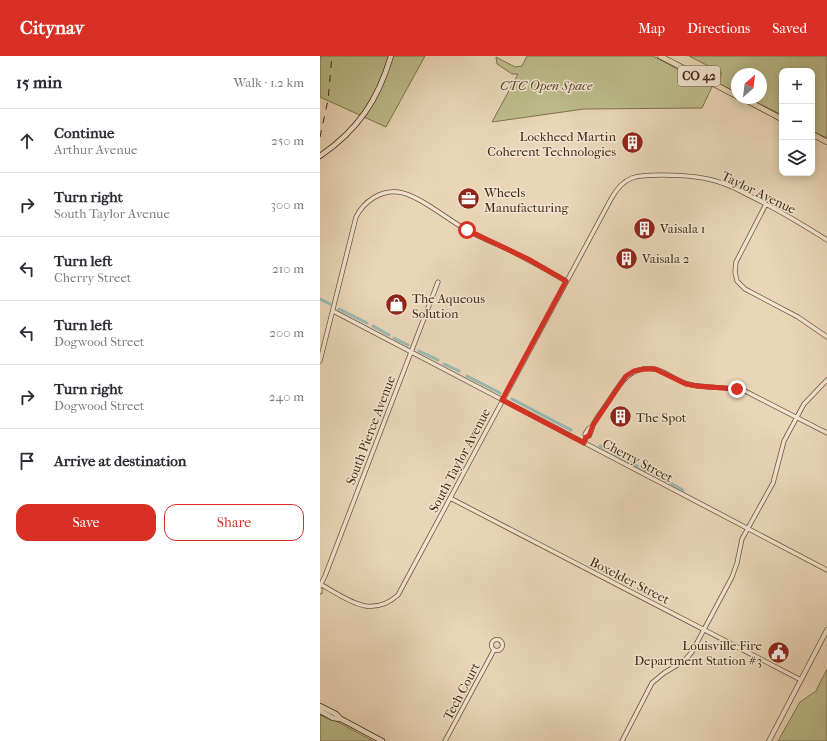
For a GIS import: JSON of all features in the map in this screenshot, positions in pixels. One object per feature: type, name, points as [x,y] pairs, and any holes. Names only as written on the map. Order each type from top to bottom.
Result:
[{"type":"main road","points":[[320,156],[332,148],[352,129],[367,110],[379,90],[391,56]]},
{"type":"main road","name":"CO 42","points":[[660,56],[731,93]]},
{"type":"main road","points":[[753,104],[779,117]]},
{"type":"main road","points":[[815,136],[827,142]]},
{"type":"main road","points":[[320,706],[382,741]]},
{"type":"main road","points":[[320,711],[334,718],[341,719]]},
{"type":"street","name":"Taylor Avenue","points":[[630,179],[641,175],[661,175],[703,178],[722,183],[766,204],[827,240]]},
{"type":"street","name":"South Taylor Avenue","points":[[320,585],[356,604],[367,607],[376,607],[391,601],[400,592],[614,193],[621,184],[630,179]]},
{"type":"street","points":[[320,361],[358,213],[366,203],[386,193],[399,192],[413,196],[466,229],[528,259],[566,281]]},
{"type":"street","points":[[766,204],[736,262],[735,272],[738,281],[744,289],[798,317],[827,337]]},
{"type":"street","name":"South Pierce Avenue","points":[[320,585],[438,282]]},
{"type":"street","name":"Cherry Street","points":[[332,311],[827,570]]},
{"type":"street","points":[[584,443],[586,437],[585,434],[588,428],[592,427],[626,376],[634,371],[644,369],[655,369],[686,384],[737,389],[827,433]]},
{"type":"street","points":[[622,741],[652,683],[664,673],[684,661],[692,652],[732,577],[737,563],[742,539],[773,483],[783,443],[804,404],[827,380]]},
{"type":"street","name":"Boxelder Street","points":[[450,498],[801,680]]},
{"type":"street","points":[[769,741],[827,630]]},
{"type":"street","name":"Tech Court","points":[[445,741],[494,650]]},
{"type":"green space","points":[[320,56],[425,56],[386,127],[320,97]]},
{"type":"green space","name":"CTC Open Space","points":[[527,56],[653,56],[712,87],[702,108],[584,109],[492,122],[518,74],[512,74],[497,64],[496,57],[515,67],[522,66]]},
{"type":"green space","points":[[689,56],[827,56],[827,138],[815,132],[815,68],[779,68],[779,114],[760,104],[767,104],[767,68],[731,68],[731,90],[717,83],[722,73]]},
{"type":"green space","points":[[827,669],[827,741],[778,741],[800,702],[816,691]]},
{"type":"green space","points":[[320,715],[334,720],[373,741],[320,741]]},
{"type":"waterway","points":[[320,299],[330,304]]},
{"type":"waterway","points":[[339,309],[367,323]]},
{"type":"waterway","points":[[373,326],[389,335]]},
{"type":"waterway","points":[[394,338],[408,345]]},
{"type":"waterway","points":[[419,351],[438,360]]},
{"type":"waterway","points":[[444,364],[459,371]]},
{"type":"waterway","points":[[467,376],[500,393]]},
{"type":"waterway","points":[[512,399],[571,430]]},
{"type":"waterway","points":[[600,446],[646,471]]},
{"type":"waterway","points":[[654,474],[683,490]]},
{"type":"railway","points":[[320,137],[328,100],[332,56]]},
{"type":"place","name":"Lockheed Martin Coherent Technologies","points":[[632,143]]},
{"type":"place","name":"Wheels Manufacturing","points":[[468,199]]},
{"type":"place","name":"Vaisala 1","points":[[644,228]]},
{"type":"place","name":"Vaisala 2","points":[[626,258]]},
{"type":"place","name":"The Aqueous Solution","points":[[396,305]]},
{"type":"place","name":"The Spot","points":[[621,417]]},
{"type":"place","name":"Louisville Fire Department Station #3","points":[[778,652]]},
{"type":"route","points":[[467,230],[528,259],[566,281],[502,400],[584,443],[586,437],[589,436],[593,430],[593,425],[621,383],[626,376],[634,371],[655,369],[686,384],[737,389]]}]
